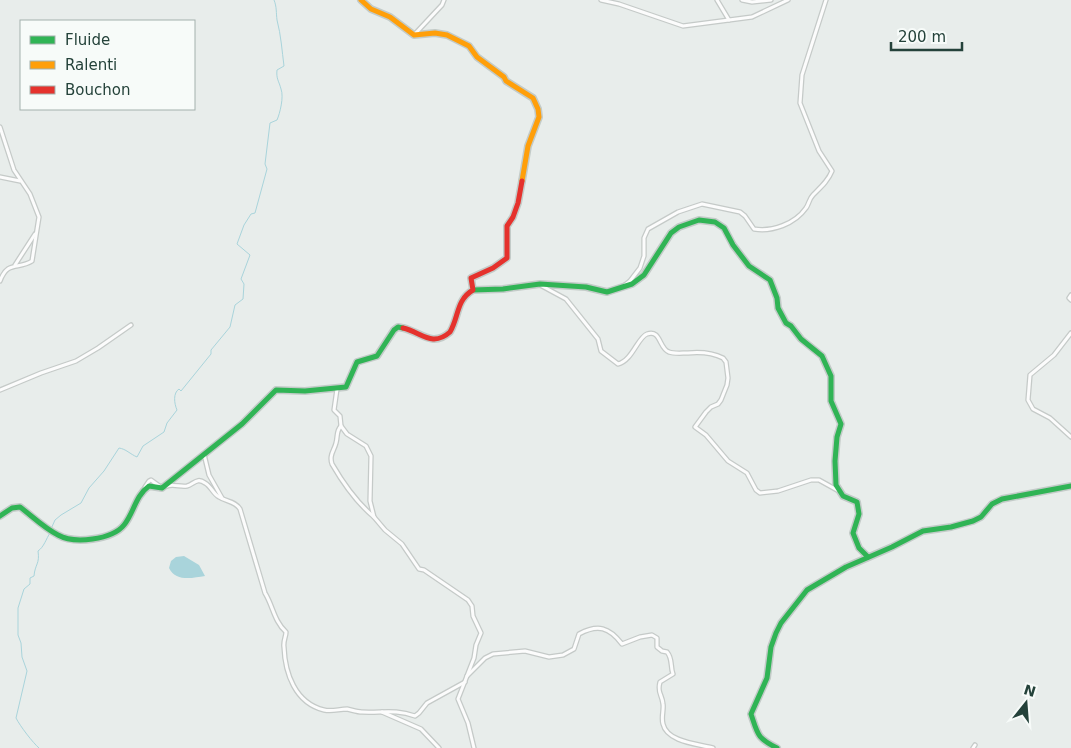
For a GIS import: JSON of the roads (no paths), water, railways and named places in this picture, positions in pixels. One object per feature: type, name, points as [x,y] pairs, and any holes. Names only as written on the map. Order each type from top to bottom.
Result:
[{"type":"street","points":[[361,0],[371,8],[390,17],[414,35],[442,33],[469,46],[477,56],[504,77],[506,81],[532,98],[539,114],[539,119],[528,146],[518,203],[513,218],[507,226],[508,255],[502,263],[472,278],[473,290]]},
{"type":"street","points":[[414,35],[442,5],[444,0]]},
{"type":"street","points":[[601,0],[619,4],[683,26],[757,15],[788,0]]},
{"type":"street","points":[[717,0],[729,20]]},
{"type":"street","points":[[742,0],[752,2],[771,0]]},
{"type":"street","points":[[622,287],[630,281],[640,268],[644,256],[644,238],[648,229],[678,212],[702,204],[740,212],[746,216],[754,229],[775,229],[794,220],[805,210],[812,197],[830,178],[832,171],[819,151],[800,103],[802,75],[826,0]]},
{"type":"street","points":[[0,127],[11,161],[38,212],[39,222],[15,265],[4,272],[0,281]]},
{"type":"street","points":[[0,177],[21,182]]},
{"type":"street","points":[[162,487],[242,424],[276,390],[337,389],[347,386],[353,368],[359,360],[369,360],[377,356],[397,327],[413,330],[425,338],[438,339],[448,335],[452,330],[459,305],[468,292],[473,290],[503,289],[540,284],[586,287],[607,292],[632,284],[644,276],[671,233],[679,227],[700,220],[715,222],[724,228],[733,245],[749,266],[770,280],[777,298],[778,308],[786,323],[791,326],[801,340],[822,356],[832,376],[831,401],[834,411],[842,424],[837,437],[834,470],[838,490],[843,497],[857,502],[859,505],[853,534],[859,548],[868,557]]},
{"type":"street","points":[[15,265],[27,264],[32,261],[35,232]]},
{"type":"street","points":[[540,284],[566,299],[598,339],[601,351],[618,364],[622,363],[634,351],[643,337],[649,333],[658,336],[665,350],[669,352],[699,353],[723,358],[726,362],[728,378],[721,400],[706,412],[695,427],[706,435],[728,461],[748,473],[756,490],[760,493],[778,491],[811,480],[819,480],[838,490]]},
{"type":"street","points":[[1071,295],[1069,298],[1071,300]]},
{"type":"street","points":[[0,390],[41,372],[76,361],[131,325]]},
{"type":"street","points":[[1071,333],[1054,355],[1030,375],[1028,400],[1033,409],[1050,418],[1071,437]]},
{"type":"street","points":[[337,389],[334,410],[340,416],[341,426],[352,438],[366,446],[371,456],[370,501],[374,517]]},
{"type":"street","points":[[341,426],[338,429],[336,443],[330,460],[346,487],[385,530],[402,544],[418,569],[422,569],[447,585],[471,603],[473,616],[481,633],[458,699],[468,724],[474,748]]},
{"type":"street","points":[[204,453],[209,475],[223,499]]},
{"type":"street","points":[[0,516],[12,508],[20,507],[59,536],[87,540],[110,536],[126,522],[135,503],[148,486],[162,487],[176,484],[187,486],[199,480],[207,484],[217,496],[237,505],[242,514],[265,593],[271,603],[276,622],[286,632],[284,641],[285,656],[289,678],[295,689],[315,708],[326,711],[345,709],[358,712],[383,712],[421,728],[439,748]]},
{"type":"street","points":[[777,748],[764,742],[758,736],[751,714],[758,703],[767,678],[771,647],[776,633],[781,623],[807,590],[846,567],[892,548],[923,531],[951,527],[973,521],[981,517],[992,504],[1002,499],[1071,486]]},
{"type":"street","points":[[467,676],[485,658],[493,654],[525,651],[549,657],[563,655],[574,650],[580,634],[590,628],[595,627],[608,631],[615,635],[622,644],[640,637],[652,635],[657,638],[657,646],[662,651],[667,652],[672,662],[671,670],[673,674],[660,682],[658,690],[664,705],[662,718],[665,730],[669,735],[682,740],[713,748]]},
{"type":"street","points":[[376,712],[400,711],[415,716],[434,698],[465,682]]},
{"type":"water","points":[[184,556],[199,565],[205,576],[185,578],[172,572],[169,568],[171,561],[176,557]]},
{"type":"waterway","points":[[51,529],[55,520],[81,503],[89,488],[104,471],[119,448],[137,457],[143,446],[164,432],[167,423],[177,410],[175,401],[177,391],[179,389],[181,391],[211,354],[211,350],[230,327],[235,305],[243,299],[244,284],[241,279],[250,255],[237,244],[244,225],[251,214],[255,213],[267,169],[265,164],[270,123],[277,120],[282,100],[277,70],[284,66],[274,0]]},
{"type":"waterway","points":[[39,748],[16,718],[27,671],[18,635],[18,608],[24,589],[30,584],[30,578],[34,576],[38,551],[50,533]]}]
